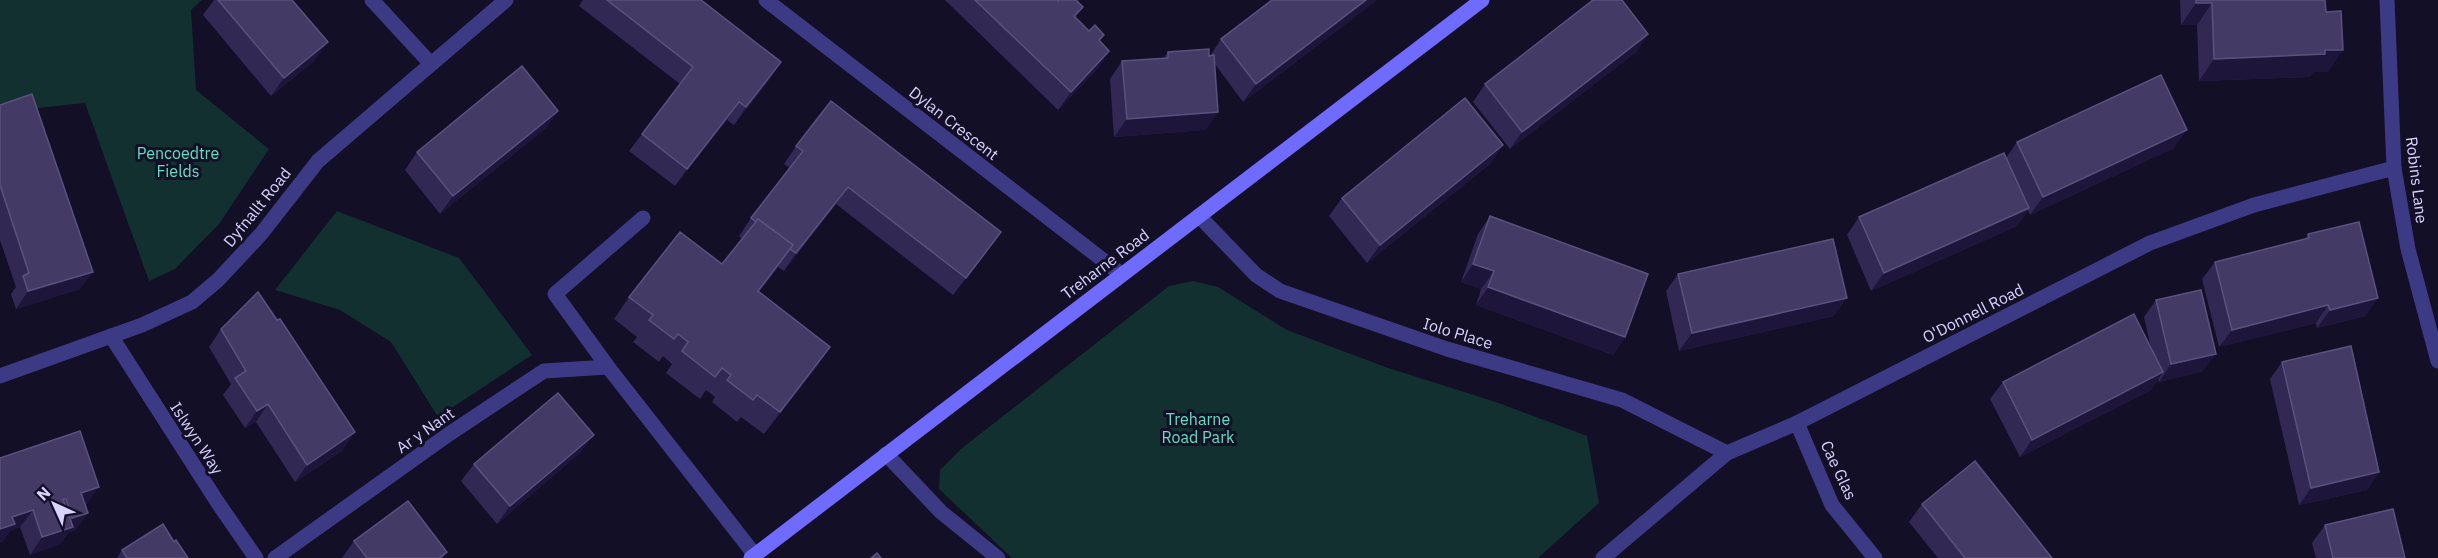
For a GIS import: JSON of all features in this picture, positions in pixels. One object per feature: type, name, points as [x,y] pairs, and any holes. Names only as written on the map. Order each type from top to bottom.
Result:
[{"type":"street","points":[[372,0],[431,64]]},
{"type":"street","name":"Dyfnallt Road","points":[[0,376],[166,316],[192,302],[218,280],[261,234],[318,160],[506,0]]},
{"type":"street","name":"Treharne Road","points":[[753,557],[1482,0]]},
{"type":"street","name":"Robins Lane","points":[[2387,0],[2394,168],[2406,240],[2438,361]]},
{"type":"street","name":"Dylan Crescent","points":[[772,2],[1121,274]]},
{"type":"street","name":"O'Donnell Road","points":[[1603,558],[1727,453],[1797,423],[2150,243],[2254,205],[2394,168]]},
{"type":"street","name":"Iolo Place","points":[[1199,216],[1256,275],[1280,291],[1447,349],[1622,400],[1727,453]]},
{"type":"street","points":[[643,218],[555,294],[608,368],[753,557]]},
{"type":"street","name":"Islwyn Way","points":[[111,336],[200,476],[256,558]]},
{"type":"street","name":"Ar y Nant","points":[[276,558],[449,434],[544,371],[608,368]]},
{"type":"street","name":"Cae Glas","points":[[1797,423],[1832,505],[1875,558]]},
{"type":"street","points":[[886,454],[941,512],[998,558]]},
{"type":"green space","name":"Pencoedtre Fields","points":[[0,0],[202,0],[191,10],[196,90],[269,149],[219,224],[175,269],[149,281],[85,103],[0,112]]},
{"type":"green space","points":[[337,211],[459,258],[532,355],[438,417],[391,342],[340,310],[275,290]]},
{"type":"green space","name":"Treharne Road Park","points":[[1193,281],[1218,287],[1287,330],[1388,368],[1496,402],[1587,436],[1599,503],[1538,558],[1012,558],[939,489],[940,470],[961,449],[1169,286]]},
{"type":"building","points":[[218,0],[292,0],[328,42],[284,78]]},
{"type":"building","points":[[607,0],[701,0],[781,62],[746,107],[739,102],[687,169],[642,134],[693,67]]},
{"type":"building","points":[[975,0],[1076,0],[1083,7],[1074,16],[1089,31],[1095,25],[1104,35],[1099,40],[1109,51],[1071,92]]},
{"type":"building","points":[[1272,0],[1366,0],[1256,84],[1221,39]]},
{"type":"building","points":[[1593,0],[1622,0],[1648,34],[1522,132],[1485,84]]},
{"type":"building","points":[[2196,0],[2325,0],[2326,12],[2341,11],[2343,50],[2325,50],[2325,54],[2214,59],[2212,3],[2196,3]]},
{"type":"building","points":[[1209,49],[1209,56],[1214,55],[1218,112],[1127,119],[1122,61],[1168,58],[1168,52]]},
{"type":"building","points":[[522,66],[558,111],[453,196],[417,152]]},
{"type":"building","points":[[2161,75],[2187,130],[2043,197],[2017,142]]},
{"type":"building","points":[[32,94],[93,272],[28,291],[23,276],[29,273],[0,185],[0,105]]},
{"type":"building","points":[[1465,98],[1503,145],[1380,245],[1342,198]]},
{"type":"building","points":[[831,101],[1001,232],[966,278],[848,187],[796,253],[790,249],[793,245],[758,219],[756,222],[751,218],[803,151],[796,146]]},
{"type":"building","points":[[2004,153],[2029,208],[1884,273],[1859,217]]},
{"type":"building","points":[[1490,216],[1648,274],[1625,337],[1488,287],[1494,271],[1473,264]]},
{"type":"building","points":[[758,219],[793,245],[758,291],[830,347],[780,412],[757,395],[753,400],[727,380],[731,375],[722,368],[715,377],[682,351],[688,342],[678,334],[674,339],[649,320],[653,315],[629,297],[680,232],[722,264]]},
{"type":"building","points":[[2359,222],[2378,298],[2330,310],[2328,305],[2232,330],[2215,262],[2309,238],[2308,234]]},
{"type":"building","points":[[1833,239],[1847,298],[1692,333],[1678,274]]},
{"type":"building","points":[[2201,290],[2216,354],[2171,364],[2156,300]]},
{"type":"building","points":[[258,292],[277,320],[280,319],[355,432],[307,465],[268,404],[257,411],[235,378],[246,371],[221,329]]},
{"type":"building","points":[[2134,314],[2163,372],[2032,440],[2003,382]]},
{"type":"building","points":[[2351,346],[2379,472],[2311,488],[2282,362]]},
{"type":"building","points":[[558,393],[594,435],[510,506],[474,464]]},
{"type":"building","points":[[80,431],[99,487],[81,493],[88,513],[72,518],[66,499],[63,499],[73,527],[42,537],[33,510],[12,517],[15,524],[0,529],[0,458]]},
{"type":"building","points":[[1975,461],[2052,558],[1965,558],[1922,504]]},
{"type":"building","points":[[408,501],[447,552],[439,558],[367,558],[354,541]]},
{"type":"building","points":[[2393,509],[2405,558],[2333,558],[2325,525]]},
{"type":"building","points":[[163,524],[174,542],[176,540],[188,558],[127,558],[122,550]]},
{"type":"building","points":[[877,553],[881,558],[871,558]]}]
